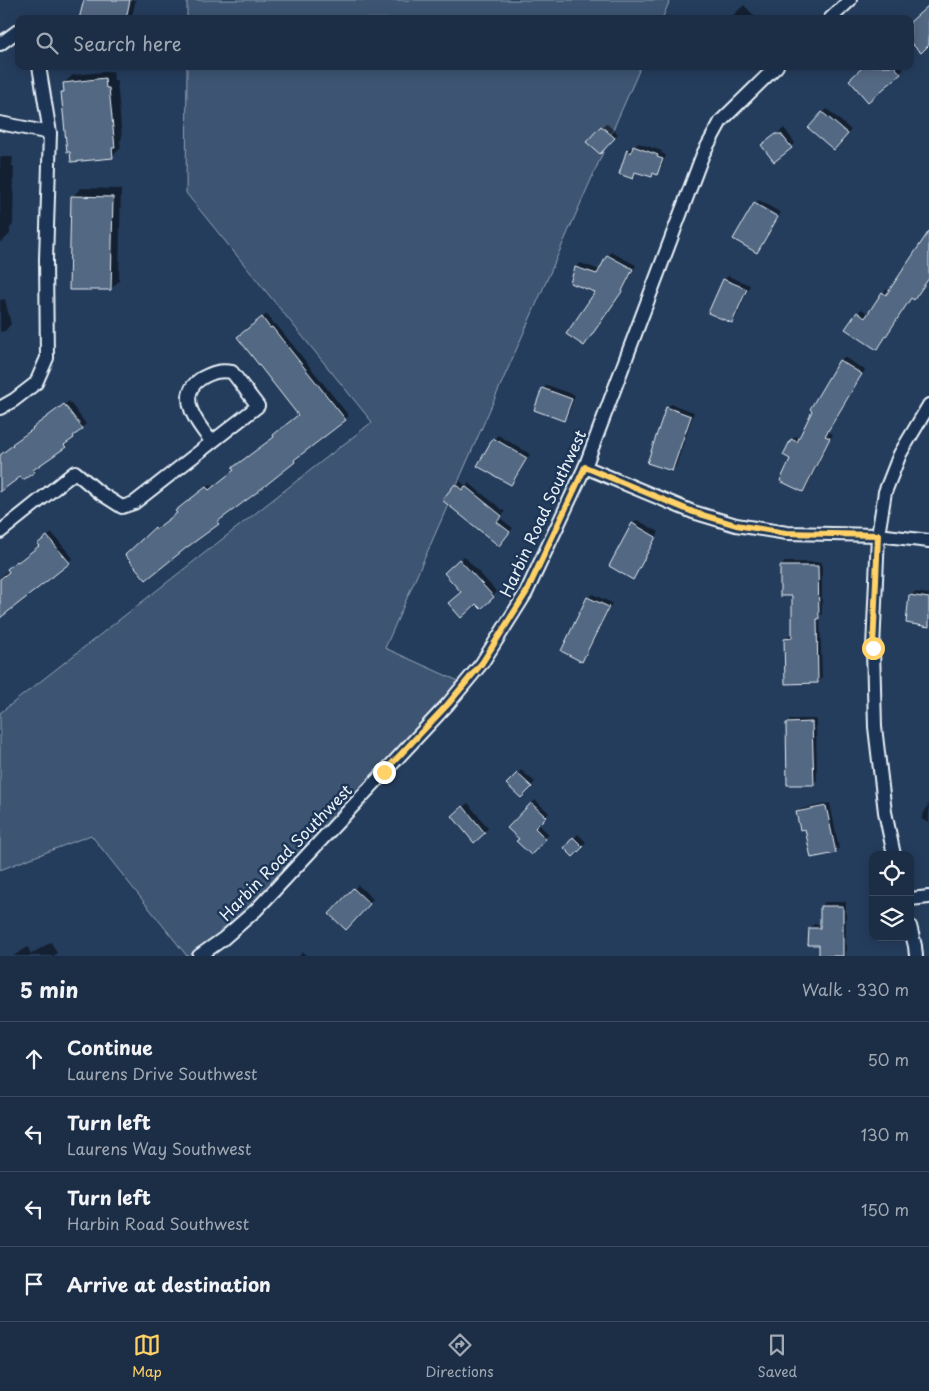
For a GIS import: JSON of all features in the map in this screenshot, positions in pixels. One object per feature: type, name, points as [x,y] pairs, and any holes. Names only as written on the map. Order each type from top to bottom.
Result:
[{"type":"street","points":[[834,15],[850,0]]},
{"type":"street","points":[[0,44],[15,33]]},
{"type":"street","points":[[0,408],[36,384],[47,358],[46,259],[50,133],[41,70]]},
{"type":"street","name":"Harbin Road Southwest","points":[[198,956],[223,939],[256,910],[448,704],[482,663],[526,593],[585,467],[703,154],[721,121],[773,70]]},
{"type":"street","points":[[0,123],[50,133]]},
{"type":"street","points":[[0,532],[74,472],[100,493],[122,507],[134,503],[212,442],[258,406],[232,372],[224,370],[213,372],[198,381],[192,388],[189,398],[191,412],[200,428],[212,442]]},
{"type":"street","points":[[893,851],[885,812],[875,726],[873,648],[878,535],[885,492],[900,454],[929,405]]},
{"type":"street","points":[[585,467],[693,512],[736,525],[786,533],[878,535],[929,541]]},
{"type":"street","points":[[914,899],[929,898]]},
{"type":"street","points":[[914,941],[916,956]]},
{"type":"shaded area","points":[[187,0],[670,0],[664,15],[187,15]]},
{"type":"shaded area","points":[[187,70],[639,70],[385,648],[465,684],[235,936],[194,956],[187,956],[91,835],[0,870],[0,713],[372,422],[186,193]]},
{"type":"building","points":[[84,0],[130,0],[127,15],[80,15]]},
{"type":"building","points":[[929,5],[929,45],[921,53],[914,46],[914,18]]},
{"type":"building","points":[[860,70],[898,70],[901,74],[868,102],[849,80]]},
{"type":"building","points":[[105,78],[106,88],[109,88],[115,148],[112,148],[113,158],[71,162],[70,152],[67,152],[61,92],[64,92],[63,83]]},
{"type":"building","points":[[822,112],[848,134],[834,150],[808,128]]},
{"type":"building","points":[[601,126],[615,138],[600,154],[586,142]]},
{"type":"building","points":[[776,134],[781,134],[792,148],[774,162],[761,145]]},
{"type":"building","points":[[633,146],[658,155],[657,157],[663,159],[657,175],[653,173],[652,177],[635,172],[633,179],[619,174],[627,149],[631,153]]},
{"type":"building","points":[[71,196],[113,197],[111,290],[69,290]]},
{"type":"building","points":[[754,203],[778,217],[757,253],[733,239]]},
{"type":"building","points":[[929,231],[929,278],[914,300],[911,298],[877,350],[845,329],[857,312],[865,318],[882,292],[886,295]]},
{"type":"building","points":[[607,255],[633,269],[621,293],[584,346],[566,334],[595,292],[570,283],[575,267],[597,274]]},
{"type":"building","points":[[723,279],[747,289],[732,323],[708,313]]},
{"type":"building","points":[[262,317],[346,420],[217,522],[219,524],[146,580],[125,555],[155,527],[156,529],[177,513],[175,511],[206,487],[209,490],[234,470],[232,468],[274,437],[273,435],[298,415],[237,337]]},
{"type":"building","points":[[839,360],[862,374],[825,436],[830,438],[803,492],[780,481],[790,459],[783,455],[791,439],[797,442],[812,411],[810,409]]},
{"type":"building","points":[[542,388],[572,399],[564,421],[534,410]]},
{"type":"building","points":[[64,404],[83,429],[64,445],[66,447],[33,470],[35,472],[23,480],[20,477],[0,492],[0,455]]},
{"type":"building","points":[[666,407],[691,416],[672,471],[647,463]]},
{"type":"building","points":[[493,438],[527,458],[511,485],[477,466]]},
{"type":"building","points":[[455,484],[462,490],[465,486],[502,516],[497,522],[510,532],[499,546],[442,500]]},
{"type":"building","points":[[632,523],[656,537],[633,580],[609,566]]},
{"type":"building","points":[[47,536],[70,563],[0,618],[0,579],[9,572],[7,569],[39,546],[37,544]]},
{"type":"building","points":[[459,559],[494,597],[481,609],[476,604],[461,618],[448,603],[461,592],[444,573]]},
{"type":"building","points":[[780,566],[818,566],[818,683],[785,684],[784,639],[792,638],[792,596],[780,596]]},
{"type":"building","points":[[909,595],[929,598],[929,627],[906,623]]},
{"type":"building","points":[[587,597],[609,607],[582,662],[561,651]]},
{"type":"building","points":[[812,722],[814,785],[787,785],[786,723]]},
{"type":"building","points":[[517,773],[532,787],[521,798],[506,784]]},
{"type":"building","points":[[531,803],[546,817],[535,828],[546,839],[531,855],[516,841],[519,839],[507,828]]},
{"type":"building","points":[[463,806],[485,833],[474,843],[452,816]]},
{"type":"building","points":[[826,806],[836,853],[811,858],[805,829],[800,830],[796,812]]},
{"type":"building","points":[[573,837],[583,847],[573,857],[564,848]]},
{"type":"building","points":[[353,888],[370,904],[346,930],[329,914]]},
{"type":"building","points":[[820,906],[843,906],[843,956],[819,956],[819,945],[808,945],[809,928],[820,928]]},
{"type":"route","points":[[384,772],[448,704],[482,663],[526,593],[585,467],[693,512],[736,525],[786,533],[878,535],[873,648]]}]
